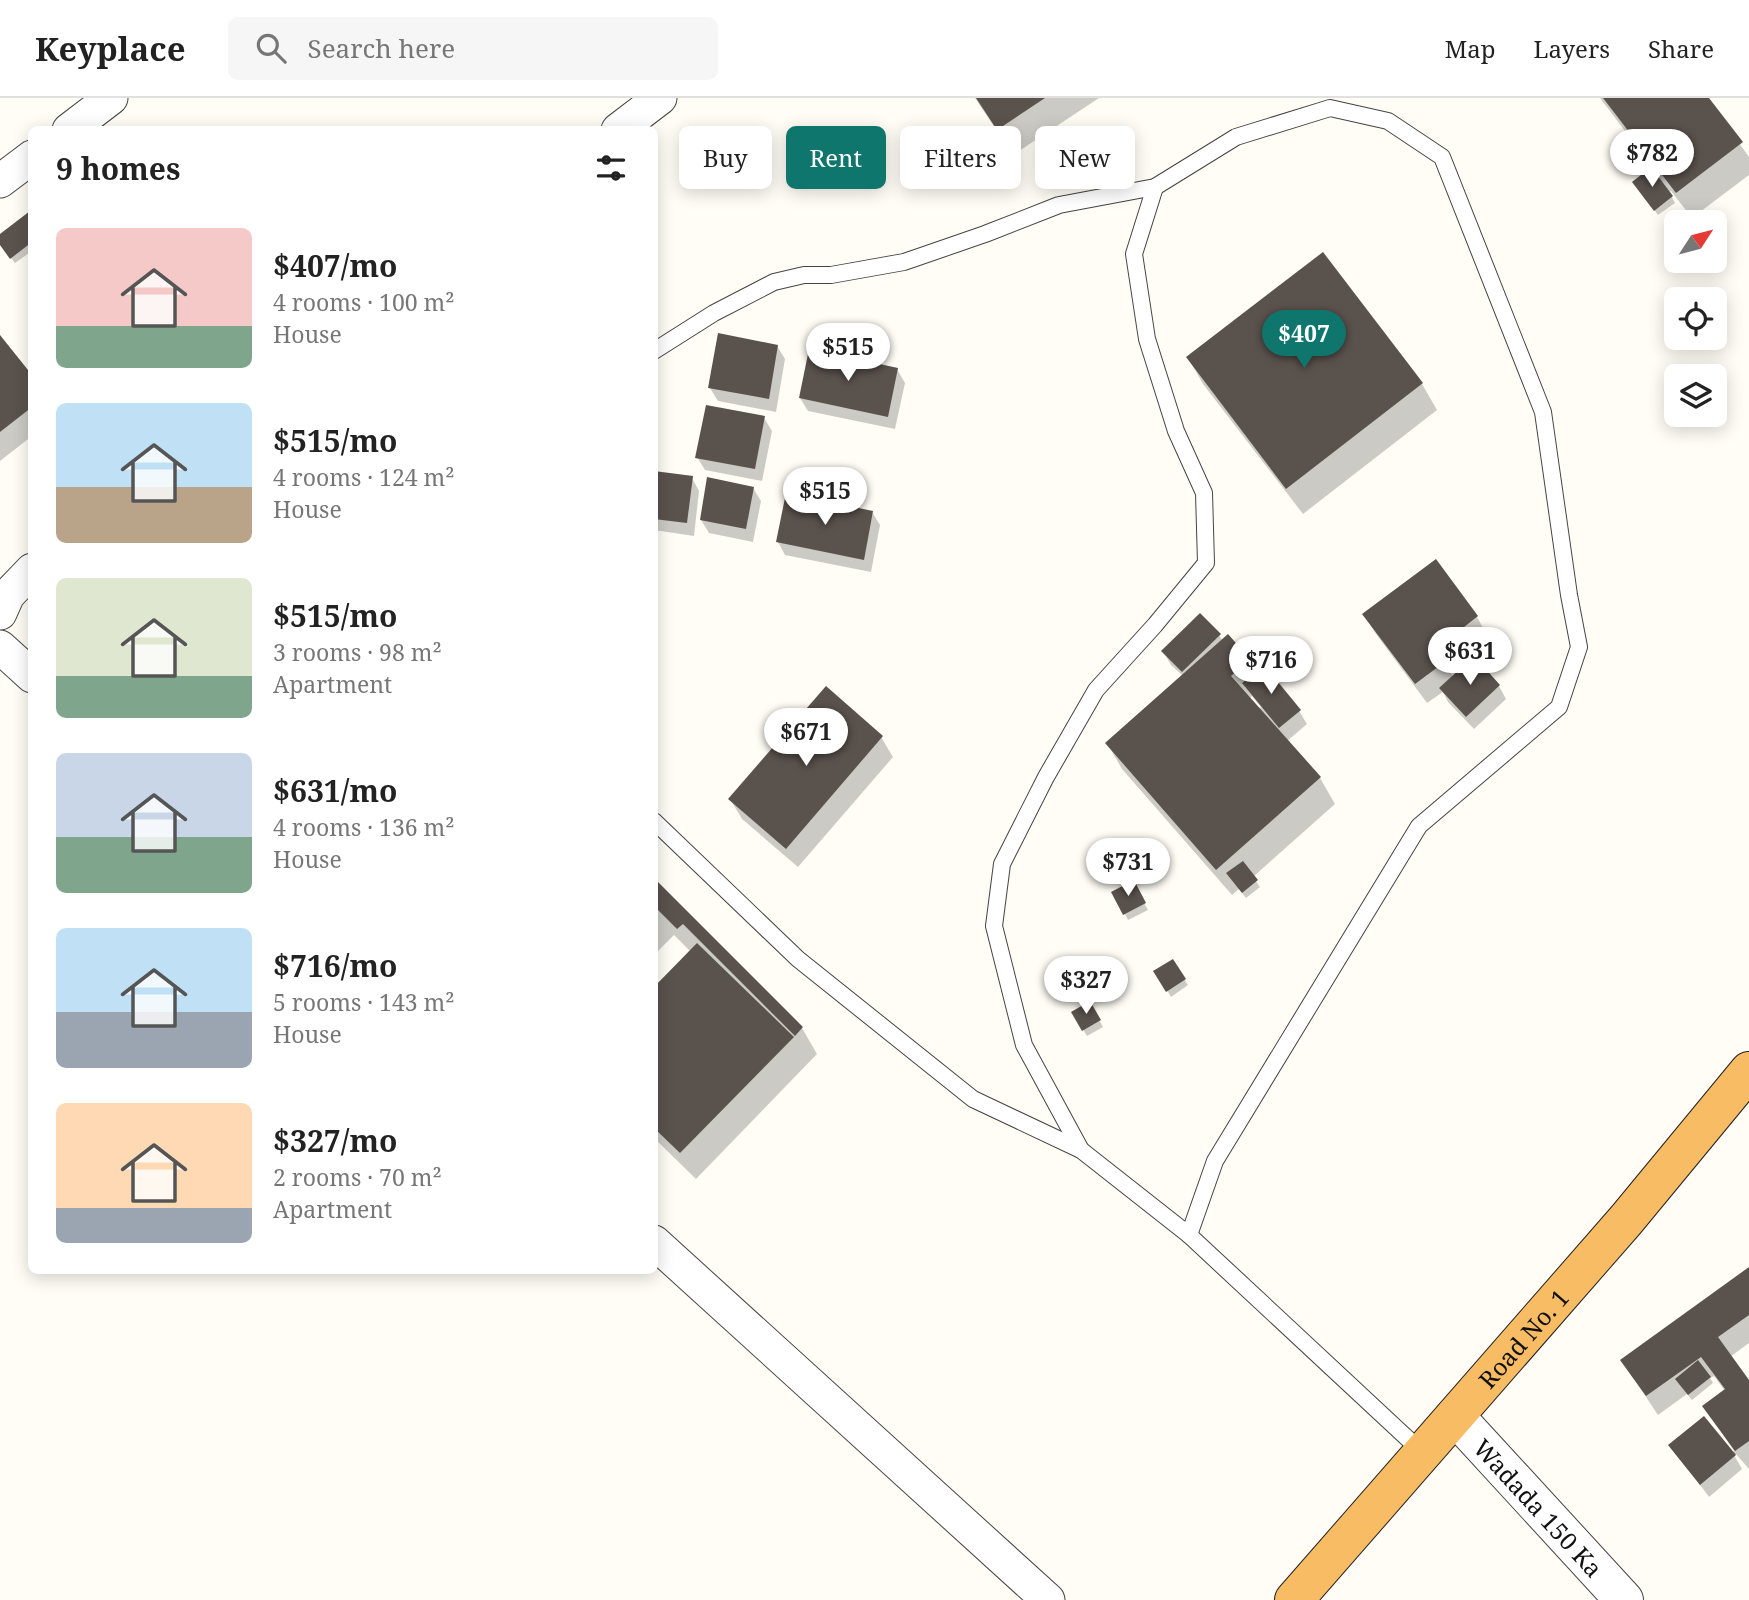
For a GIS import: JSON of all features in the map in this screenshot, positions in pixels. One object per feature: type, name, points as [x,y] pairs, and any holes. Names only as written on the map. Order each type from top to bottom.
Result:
[{"type":"highway","name":"Road No. 1","points":[[1294,1600],[1626,1220],[1749,1071]]},
{"type":"street","points":[[74,126],[111,98]]},
{"type":"street","points":[[623,126],[660,98]]},
{"type":"street","points":[[0,181],[28,160]]},
{"type":"street","points":[[0,613],[8,595],[28,574]]},
{"type":"street","points":[[0,647],[28,672]]},
{"type":"street","points":[[658,1246],[1048,1600]]},
{"type":"street","name":"Wadada 150 Ka","points":[[1455,1416],[1624,1600]]},
{"type":"lane","points":[[658,348],[714,313],[774,282],[804,275],[831,275],[904,262],[1059,205],[1155,187],[1236,137],[1330,108],[1388,121],[1442,158],[1543,412],[1579,647],[1559,707],[1419,826],[1215,1161],[1189,1235]]},
{"type":"lane","points":[[1081,1150],[1024,1045],[994,926],[1002,864],[1046,778],[1096,690],[1206,563],[1204,493],[1177,431],[1147,339],[1134,254],[1155,187]]},
{"type":"lane","points":[[658,825],[798,959],[973,1099],[1081,1150],[1189,1235],[1423,1453]]},
{"type":"building","points":[[976,98],[1045,98],[1003,126],[994,126]]},
{"type":"building","points":[[1603,98],[1709,98],[1743,142],[1676,193]]},
{"type":"building","points":[[1651,167],[1673,196],[1654,211],[1632,182]]},
{"type":"building","points":[[28,213],[28,245],[10,259],[0,245],[0,234]]},
{"type":"building","points":[[1323,252],[1423,383],[1286,489],[1186,357]]},
{"type":"building","points":[[718,333],[778,345],[769,399],[708,388]]},
{"type":"building","points":[[0,335],[28,370],[28,410],[0,432]]},
{"type":"building","points":[[809,349],[898,368],[888,417],[799,398]]},
{"type":"building","points":[[706,405],[765,416],[755,469],[695,458]]},
{"type":"building","points":[[658,472],[693,476],[687,523],[658,519]]},
{"type":"building","points":[[707,477],[754,487],[746,529],[700,520]]},
{"type":"building","points":[[786,493],[873,511],[864,560],[776,542]]},
{"type":"building","points":[[1436,559],[1478,616],[1436,649],[1446,661],[1415,684],[1362,614]]},
{"type":"building","points":[[1200,613],[1221,634],[1182,672],[1161,651]]},
{"type":"building","points":[[1228,634],[1250,659],[1231,676],[1321,777],[1216,870],[1105,743]]},
{"type":"building","points":[[1474,656],[1500,685],[1466,717],[1439,688]]},
{"type":"building","points":[[1264,665],[1301,710],[1279,728],[1242,683]]},
{"type":"building","points":[[826,686],[883,736],[786,849],[728,799]]},
{"type":"building","points":[[1243,861],[1258,880],[1242,893],[1226,873]]},
{"type":"building","points":[[1134,880],[1146,903],[1123,915],[1111,892]]},
{"type":"building","points":[[658,882],[803,1027],[795,1036],[683,924],[677,929],[658,910]]},
{"type":"building","points":[[697,943],[794,1037],[680,1153],[658,1132],[658,983]]},
{"type":"building","points":[[1173,959],[1186,979],[1166,992],[1153,971]]},
{"type":"building","points":[[1090,1001],[1101,1020],[1082,1031],[1071,1012]]},
{"type":"building","points":[[1749,1267],[1749,1315],[1718,1337],[1749,1380],[1749,1441],[1735,1451],[1702,1406],[1725,1389],[1701,1357],[1646,1396],[1620,1360]]},
{"type":"building","points":[[1698,1360],[1711,1377],[1688,1395],[1675,1379]]},
{"type":"building","points":[[1704,1416],[1736,1455],[1700,1485],[1668,1445]]}]
